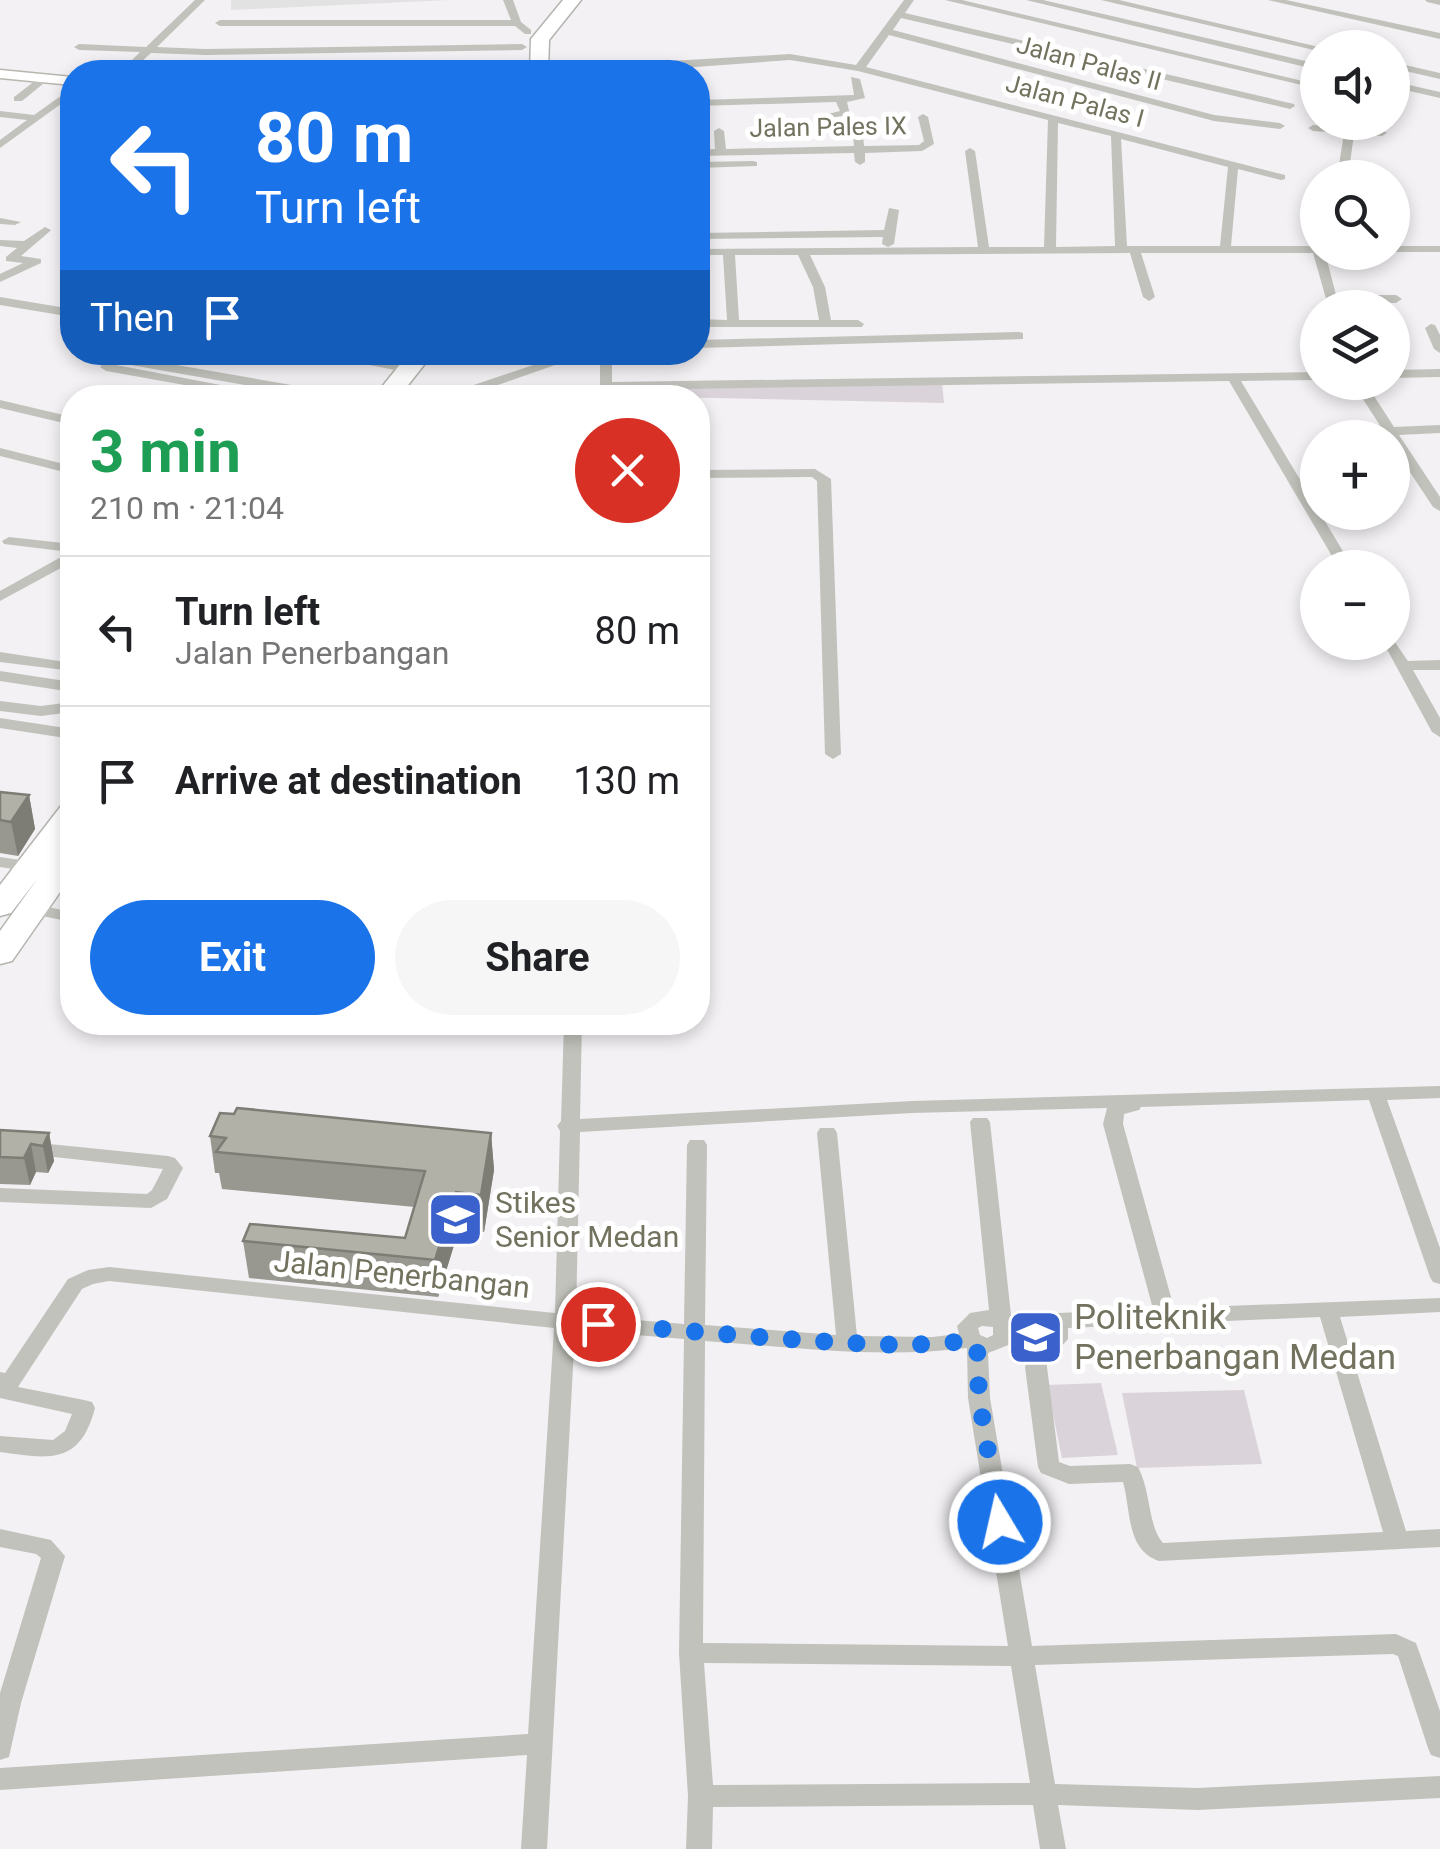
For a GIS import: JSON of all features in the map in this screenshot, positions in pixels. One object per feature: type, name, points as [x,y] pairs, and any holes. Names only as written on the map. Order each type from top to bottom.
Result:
[{"type":"highway","points":[[523,60],[522,34],[556,0]]},
{"type":"highway","points":[[539,60],[540,39],[572,0]]},
{"type":"highway","points":[[406,382],[425,365]]},
{"type":"highway","points":[[0,954],[12,886],[60,828]]},
{"type":"highway","points":[[12,886],[60,860]]},
{"type":"street","points":[[139,60],[200,0]]},
{"type":"street","points":[[508,0],[522,34]]},
{"type":"street","points":[[710,103],[861,97],[856,73],[909,0]]},
{"type":"street","points":[[950,0],[1300,82]]},
{"type":"street","points":[[1031,0],[1300,63]]},
{"type":"street","points":[[1106,0],[1300,44]]},
{"type":"street","points":[[1273,0],[1440,36]]},
{"type":"street","points":[[1318,0],[1440,26]]},
{"type":"street","points":[[1430,0],[1440,2]]},
{"type":"street","points":[[900,15],[1290,106]]},
{"type":"street","points":[[220,23],[522,34]]},
{"type":"street","name":"Jalan Palas II","points":[[888,32],[1196,114],[1280,126]]},
{"type":"street","points":[[80,47],[149,51],[522,34]]},
{"type":"street","name":"Jalan Palas I","points":[[710,62],[790,57],[1280,176]]},
{"type":"street","points":[[1410,69],[1440,76]]},
{"type":"street","points":[[0,74],[60,81]]},
{"type":"street","points":[[18,99],[44,79]]},
{"type":"street","points":[[1410,88],[1438,95]]},
{"type":"street","points":[[832,116],[846,113],[840,98]]},
{"type":"street","points":[[0,145],[60,100]]},
{"type":"street","points":[[0,114],[37,118]]},
{"type":"street","name":"Jalan Pales IX","points":[[710,152],[859,156],[928,146],[923,117]]},
{"type":"street","points":[[1050,249],[1053,119]]},
{"type":"street","points":[[719,131],[722,152]]},
{"type":"street","points":[[858,134],[859,156]]},
{"type":"street","points":[[1116,136],[1128,249],[1148,297]]},
{"type":"street","points":[[970,151],[984,250]]},
{"type":"street","points":[[710,165],[753,164]]},
{"type":"street","points":[[1225,249],[1233,167]]},
{"type":"street","points":[[888,249],[893,210]]},
{"type":"street","points":[[0,221],[15,222]]},
{"type":"street","points":[[6,262],[45,230]]},
{"type":"street","points":[[710,236],[890,234]]},
{"type":"street","points":[[0,243],[27,245]]},
{"type":"street","points":[[1410,249],[1440,249]]},
{"type":"street","points":[[802,250],[818,286],[826,324]]},
{"type":"street","points":[[710,252],[1300,251]]},
{"type":"street","points":[[729,252],[733,324]]},
{"type":"street","points":[[0,278],[37,261],[6,262]]},
{"type":"street","points":[[0,301],[60,311]]},
{"type":"street","points":[[710,323],[858,324]]},
{"type":"street","points":[[1431,328],[1440,348]]},
{"type":"street","points":[[710,344],[1019,336]]},
{"type":"street","points":[[111,365],[106,367],[148,376],[190,377],[241,385]]},
{"type":"street","points":[[154,365],[190,377]]},
{"type":"street","points":[[352,365],[406,382]]},
{"type":"street","points":[[487,385],[547,365]]},
{"type":"street","points":[[499,385],[559,365]]},
{"type":"street","points":[[148,376],[160,366]]},
{"type":"street","points":[[1410,374],[1440,373]]},
{"type":"street","points":[[1232,376],[1335,550]]},
{"type":"street","points":[[710,389],[1300,376]]},
{"type":"street","points":[[0,404],[60,418]]},
{"type":"street","points":[[1410,430],[1440,428]]},
{"type":"street","points":[[0,452],[60,467]]},
{"type":"street","points":[[1410,461],[1440,506]]},
{"type":"street","points":[[710,474],[815,474],[824,479],[833,754]]},
{"type":"street","points":[[3,542],[60,550]]},
{"type":"street","points":[[0,596],[60,559]]},
{"type":"street","points":[[0,657],[60,665]]},
{"type":"street","points":[[1400,660],[1440,732]]},
{"type":"street","points":[[1404,666],[1440,664]]},
{"type":"street","points":[[46,684],[60,671]]},
{"type":"street","points":[[0,676],[60,686]]},
{"type":"street","points":[[0,706],[60,710]]},
{"type":"street","points":[[0,724],[60,732]]},
{"type":"street","points":[[12,886],[60,910]]},
{"type":"street","points":[[534,1849],[564,1322],[572,1035]]},
{"type":"street","points":[[567,1126],[912,1107],[1440,1092]]},
{"type":"street","points":[[1166,1314],[1113,1124],[1115,1110],[1131,1106],[1440,1100]]},
{"type":"street","points":[[1378,1101],[1440,1277]]},
{"type":"street","points":[[980,1122],[1002,1323]]},
{"type":"street","points":[[827,1132],[847,1344]]},
{"type":"street","points":[[697,1145],[692,1653],[701,1796],[698,1849]]},
{"type":"street","points":[[0,1195],[150,1201],[160,1194],[172,1168],[168,1162],[2,1148]]},
{"type":"street","name":"Jalan Penerbangan","points":[[4,1388],[75,1284],[100,1274],[564,1322],[847,1344],[932,1346],[974,1342]]},
{"type":"street","points":[[1054,1849],[979,1398],[974,1342],[966,1332],[971,1321],[986,1317],[1002,1323],[1440,1305]]},
{"type":"street","points":[[1328,1310],[1397,1540]]},
{"type":"street","points":[[1057,1320],[1057,1339],[1037,1359],[1036,1367],[1049,1467],[1061,1474],[1130,1473],[1152,1549],[1159,1552],[1440,1538]]},
{"type":"street","points":[[0,1444],[51,1450],[63,1447],[74,1440],[84,1408],[4,1388]]},
{"type":"street","points":[[0,1538],[43,1546],[53,1556],[9,1703],[0,1750]]},
{"type":"street","points":[[692,1653],[1021,1656],[1396,1644],[1408,1650],[1440,1748]]},
{"type":"street","points":[[0,1779],[539,1744]]},
{"type":"street","points":[[701,1796],[1042,1794],[1198,1799],[1440,1787]]},
{"type":"shaded area","points":[[231,0],[450,0],[231,10]]},
{"type":"shaded area","points":[[942,382],[944,403],[710,398],[710,387]]},
{"type":"shaded area","points":[[1101,1383],[1118,1455],[1062,1458],[1047,1385]]},
{"type":"shaded area","points":[[1244,1390],[1262,1464],[1137,1468],[1122,1393]]},
{"type":"building","points":[[0,792],[29,795],[11,822],[0,820]]},
{"type":"building","points":[[237,1108],[491,1133],[481,1195],[456,1192],[435,1260],[243,1241],[250,1224],[405,1238],[425,1171],[216,1152],[226,1138],[210,1136],[220,1113],[234,1114]]},
{"type":"building","points":[[0,1130],[49,1133],[43,1146],[31,1144],[24,1158],[0,1157]]},
{"type":"building","points":[[1026,1324],[1043,1324],[1043,1326],[1028,1340]]},
{"type":"place","name":"Stikes Senior Medan","points":[[456,1219]]},
{"type":"place","name":"Politeknik Penerbangan Medan","points":[[1035,1337]]},
{"type":"route","points":[[598,1324],[847,1344],[932,1346],[971,1340],[977,1344],[979,1398],[1000,1522]]}]
